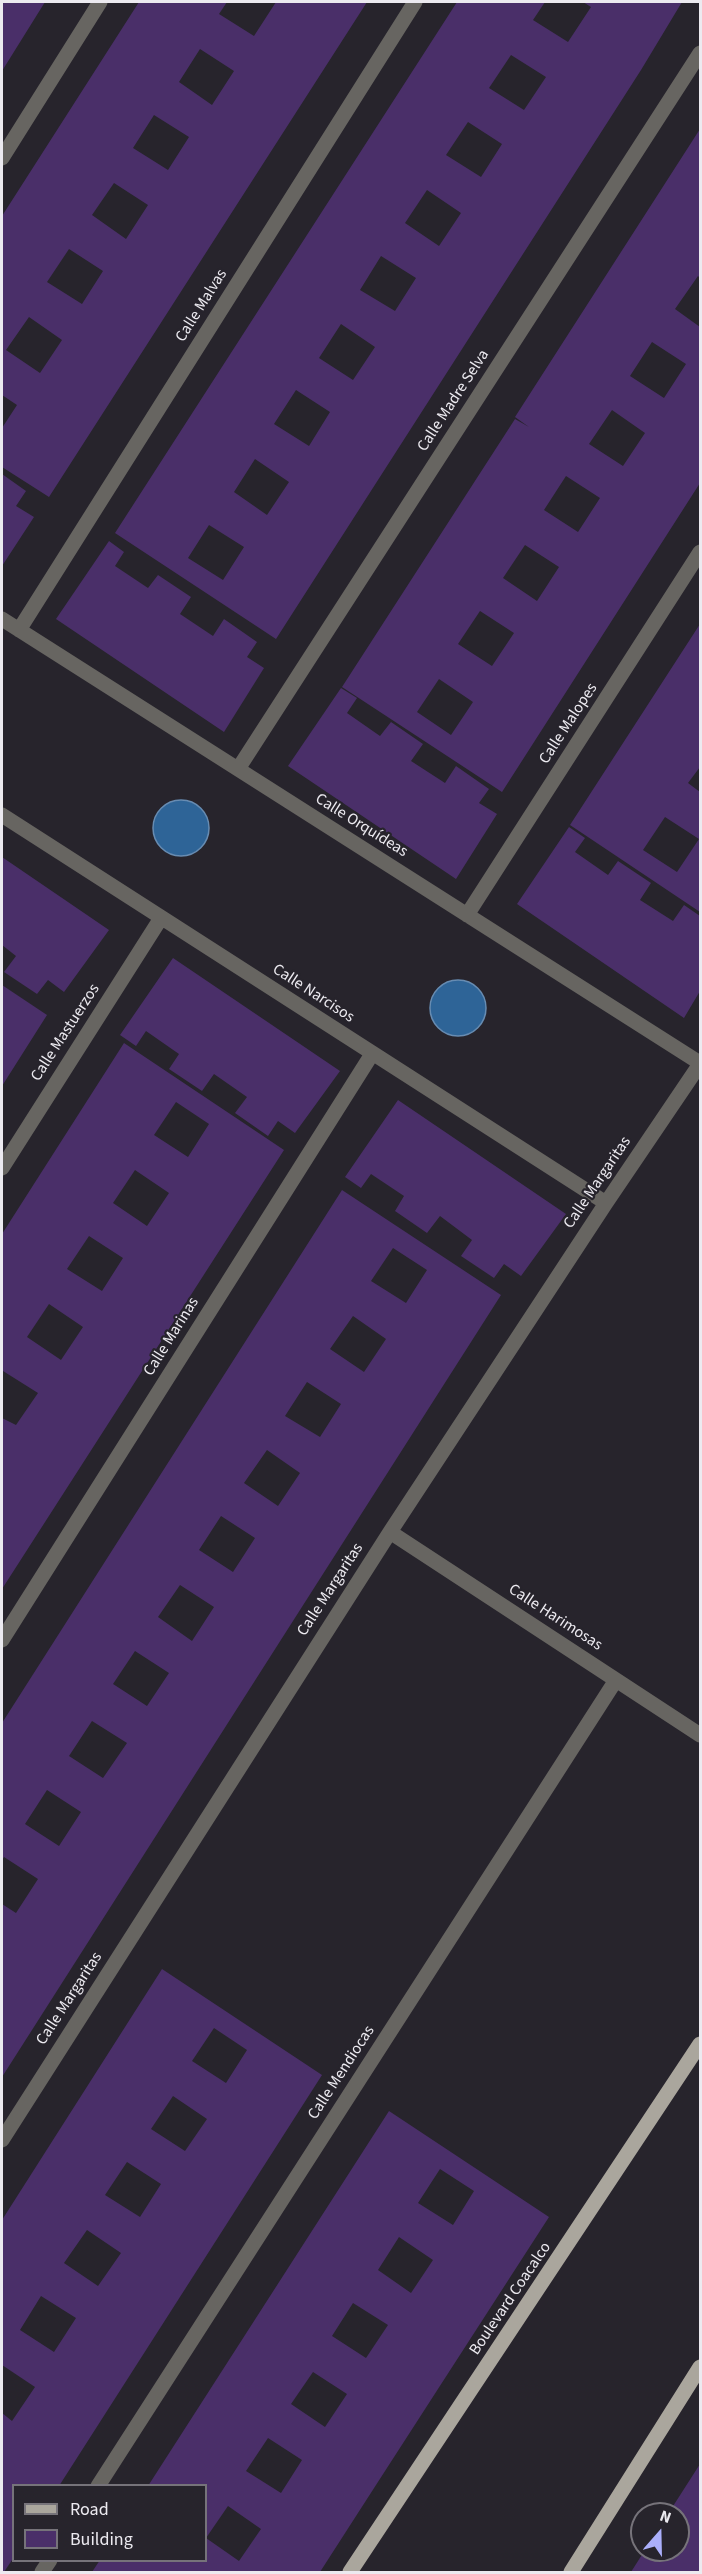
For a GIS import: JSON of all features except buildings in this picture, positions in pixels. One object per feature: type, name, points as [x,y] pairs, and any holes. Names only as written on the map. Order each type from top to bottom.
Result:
[{"type":"main road","name":"Boulevard Coacalco","points":[[350,2572],[700,2044]]},
{"type":"main road","points":[[572,2572],[700,2367]]},
{"type":"street","points":[[2,158],[100,2]]},
{"type":"street","name":"Calle Malvas","points":[[19,630],[416,2]]},
{"type":"street","name":"Calle Madre Selva","points":[[238,769],[700,53]]},
{"type":"street","name":"Calle Malopes","points":[[467,915],[700,552]]},
{"type":"street","name":"Calle Orquídeas","points":[[2,620],[700,1063]]},
{"type":"street","name":"Calle Narcisos","points":[[2,815],[606,1203]]},
{"type":"street","name":"Calle Mastuerzos","points":[[2,1168],[161,918]]},
{"type":"street","name":"Calle Marinas","points":[[2,1640],[372,1054]]},
{"type":"street","name":"Calle Margaritas","points":[[2,2140],[390,1532],[700,1063]]},
{"type":"street","name":"Calle Harimosas","points":[[390,1532],[700,1735]]},
{"type":"street","name":"Calle Mendiocas","points":[[99,2484],[616,1680]]},
{"type":"water","points":[[181,800],[192,802],[201,808],[207,817],[209,828],[207,839],[201,848],[192,854],[181,856],[170,854],[161,848],[155,839],[153,828],[155,817],[161,808],[170,802]]},
{"type":"water","points":[[452,980],[464,980],[478,988],[486,1002],[484,1019],[478,1028],[464,1036],[452,1036],[435,1024],[430,1014],[430,1002],[442,985]]}]
